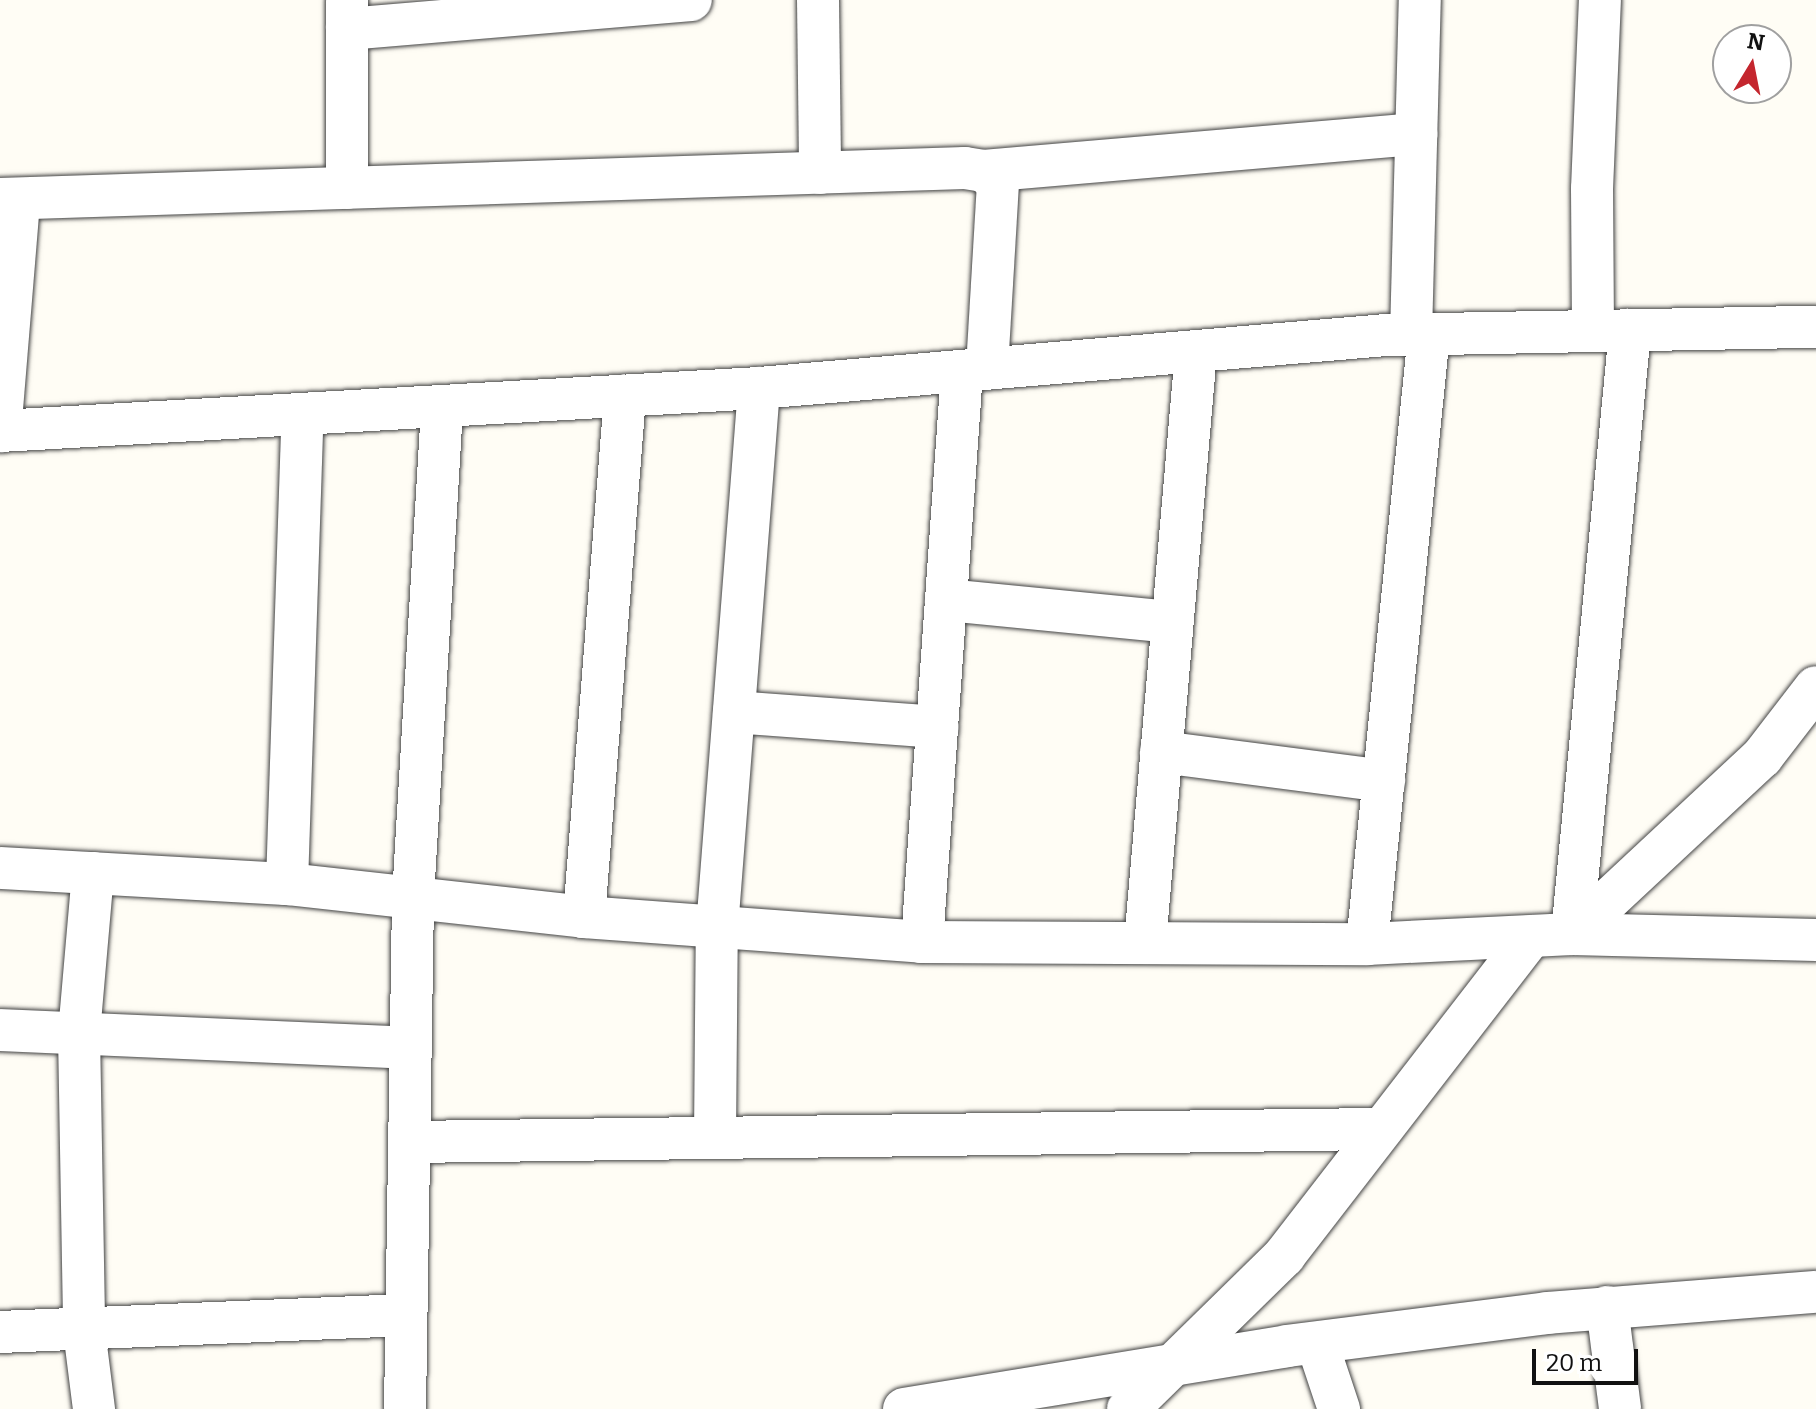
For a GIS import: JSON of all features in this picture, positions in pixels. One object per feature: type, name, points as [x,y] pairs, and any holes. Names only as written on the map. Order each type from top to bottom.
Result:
[{"type":"street","points":[[347,188],[347,15],[691,0]]},
{"type":"street","points":[[818,0],[820,173]]},
{"type":"street","points":[[1367,944],[1384,781],[1420,335],[1416,134],[1420,0]]},
{"type":"street","points":[[1572,934],[1612,331],[1592,189],[1600,0]]},
{"type":"street","points":[[1416,134],[984,171],[820,173],[10,200],[0,431],[759,388],[1420,335],[1816,327]]},
{"type":"street","points":[[922,942],[946,600],[998,183],[984,171]]},
{"type":"street","points":[[1145,943],[1196,352]]},
{"type":"street","points":[[715,1137],[717,928],[759,388]]},
{"type":"street","points":[[584,917],[625,396]]},
{"type":"street","points":[[405,1409],[413,897],[442,406]]},
{"type":"street","points":[[287,884],[303,414]]},
{"type":"street","points":[[946,600],[1172,622]]},
{"type":"street","points":[[1572,934],[1762,757],[1816,687]]},
{"type":"street","points":[[734,712],[937,727]]},
{"type":"street","points":[[1161,752],[1384,781]]},
{"type":"street","points":[[0,868],[287,884],[584,917],[922,942],[1367,944],[1572,934],[1816,940]]},
{"type":"street","points":[[93,873],[79,1033],[84,1330],[94,1409]]},
{"type":"street","points":[[1128,1409],[1284,1256],[1531,936]]},
{"type":"street","points":[[0,1030],[410,1048]]},
{"type":"street","points":[[409,1142],[1381,1129]]},
{"type":"street","points":[[904,1409],[1317,1343],[1607,1307],[1816,1292]]},
{"type":"street","points":[[1607,1307],[1620,1409]]},
{"type":"street","points":[[0,1332],[406,1315]]},
{"type":"street","points":[[1317,1343],[1339,1409]]}]
